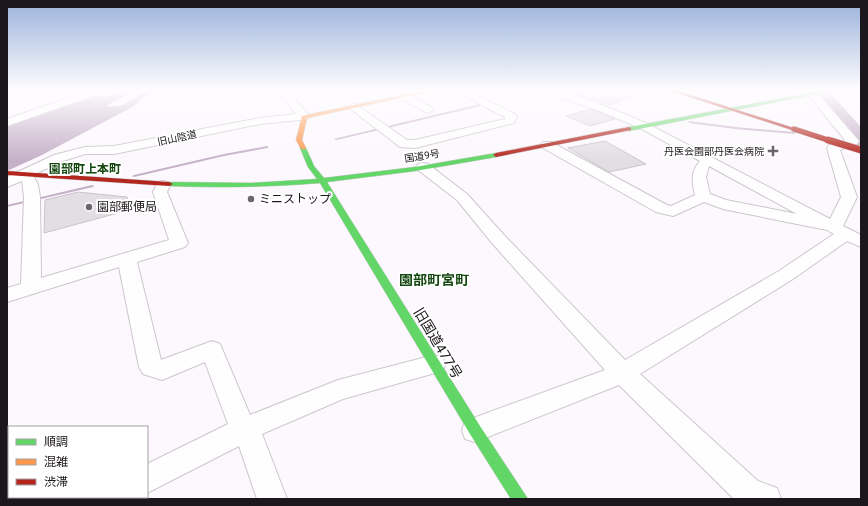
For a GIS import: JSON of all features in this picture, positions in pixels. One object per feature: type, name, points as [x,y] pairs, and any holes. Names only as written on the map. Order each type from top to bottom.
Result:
[{"type":"main road","name":"旧山陰道","points":[[304,117],[321,114]]},
{"type":"main road","name":"国道9号","points":[[7,173],[164,184],[235,186],[322,180],[423,167],[711,114]]},
{"type":"main road","points":[[743,114],[861,150]]},
{"type":"main road","name":"旧国道477号","points":[[304,117],[299,140],[309,162],[322,180],[475,430],[520,499]]},
{"type":"street","points":[[7,123],[34,114]]},
{"type":"street","points":[[301,114],[304,117]]},
{"type":"street","points":[[362,114],[404,144],[415,144],[510,121],[511,116],[506,114]]},
{"type":"street","points":[[615,114],[644,126],[847,235]]},
{"type":"street","points":[[831,114],[853,141],[833,148],[849,197],[847,235]]},
{"type":"street","name":"旧山陰道","points":[[7,183],[66,155],[85,150],[100,148],[114,150],[260,121],[304,117]]},
{"type":"street","points":[[547,145],[662,209],[673,211],[703,197],[723,204],[779,215],[847,235]]},
{"type":"street","points":[[703,197],[698,175],[701,167],[708,160]]},
{"type":"street","points":[[423,167],[462,197],[498,239],[623,373],[748,493],[766,499]]},
{"type":"street","points":[[26,174],[31,185],[32,201],[31,288]]},
{"type":"street","points":[[7,295],[179,243],[160,192],[164,184]]},
{"type":"street","points":[[475,430],[623,373],[786,276],[847,235]]},
{"type":"street","points":[[127,259],[151,367],[162,370],[212,350],[243,430],[251,441],[272,499]]},
{"type":"street","points":[[148,478],[243,430],[338,390],[434,364]]},
{"type":"shaded area","points":[[40,114],[120,114],[42,155],[7,171],[7,125]]},
{"type":"building","points":[[574,114],[602,114],[615,119],[590,126],[566,116]]},
{"type":"building","points":[[605,141],[646,164],[609,172],[568,148]]},
{"type":"building","points":[[78,192],[127,197],[133,209],[44,233],[45,200]]},
{"type":"waterway","points":[[336,139],[444,114]]},
{"type":"waterway","points":[[839,114],[861,140]]},
{"type":"waterway","points":[[690,122],[735,128],[794,133]]},
{"type":"waterway","points":[[134,176],[224,155],[267,147]]},
{"type":"waterway","points":[[7,206],[92,186]]},
{"type":"traffic: fast","points":[[629,129],[710,114]]},
{"type":"traffic: fast","points":[[303,148],[311,167],[322,180],[475,430],[520,499]]},
{"type":"traffic: fast","points":[[169,184],[210,186],[334,180],[415,169],[496,155]]},
{"type":"traffic: slow","points":[[303,148],[299,140],[304,117],[320,114]]},
{"type":"traffic: jam","points":[[745,114],[794,129]]},
{"type":"traffic: jam","points":[[496,155],[629,129]]},
{"type":"traffic: jam","points":[[794,129],[861,150]]},
{"type":"traffic: jam","points":[[7,173],[169,184]]},
{"type":"place","name":"丹医会園部丹医会病院","points":[[773,151]]},
{"type":"place","name":"ミニストップ","points":[[251,199]]},
{"type":"place","name":"園部郵便局","points":[[89,207]]},
{"type":"district","name":"園部町上本町","points":[[85,169]]},
{"type":"district","name":"園部町宮町","points":[[434,280]]}]
